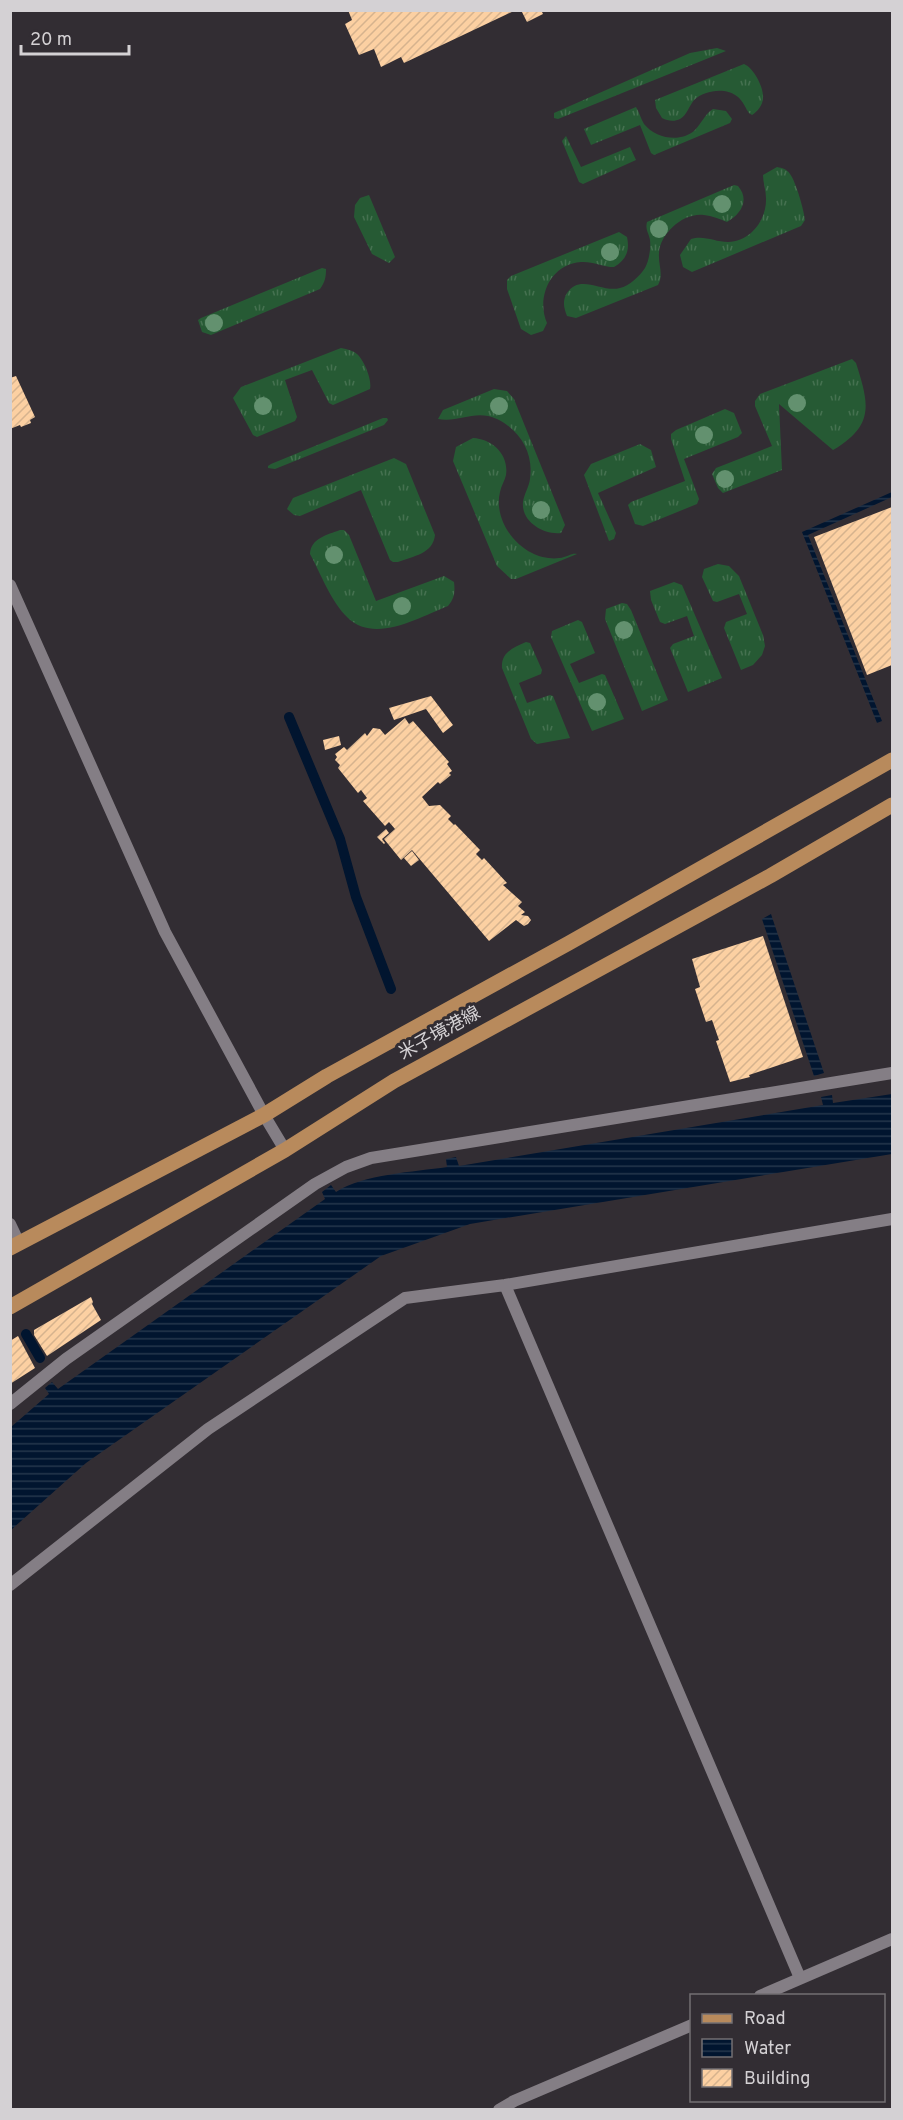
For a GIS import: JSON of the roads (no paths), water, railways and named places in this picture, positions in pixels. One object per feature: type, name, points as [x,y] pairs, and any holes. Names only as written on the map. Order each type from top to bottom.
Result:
[{"type":"main road","name":"米子境港線","points":[[15,1246],[264,1115],[327,1076],[569,944],[892,760]]},
{"type":"main road","name":"米子境港線","points":[[10,1307],[285,1150],[394,1082],[770,876],[892,805]]},
{"type":"street","points":[[10,585],[165,932],[285,1150]]},
{"type":"street","points":[[10,1404],[66,1359],[315,1184],[345,1167],[370,1158],[892,1073]]},
{"type":"street","points":[[10,1585],[208,1429],[405,1298],[505,1285],[892,1219]]},
{"type":"street","points":[[10,1224],[15,1246]]},
{"type":"street","points":[[505,1285],[800,1978]]},
{"type":"street","points":[[762,1994],[892,1939]]},
{"type":"street","points":[[499,2109],[690,2026]]},
{"type":"water","points":[[892,492],[892,497],[808,535],[882,721],[877,723],[802,532]]},
{"type":"water","points":[[771,914],[824,1073],[814,1076],[762,919]]},
{"type":"water","points":[[892,1094],[892,1154],[470,1224],[381,1256],[86,1463],[11,1530],[11,1427],[49,1394],[45,1388],[52,1382],[58,1389],[325,1199],[322,1192],[331,1185],[336,1192],[374,1177],[447,1167],[446,1159],[456,1157],[459,1166],[823,1105],[821,1097],[832,1095],[833,1103]]},
{"type":"waterway","points":[[289,717],[340,839],[356,897],[391,989]]},
{"type":"waterway","points":[[26,1334],[40,1358]]}]
